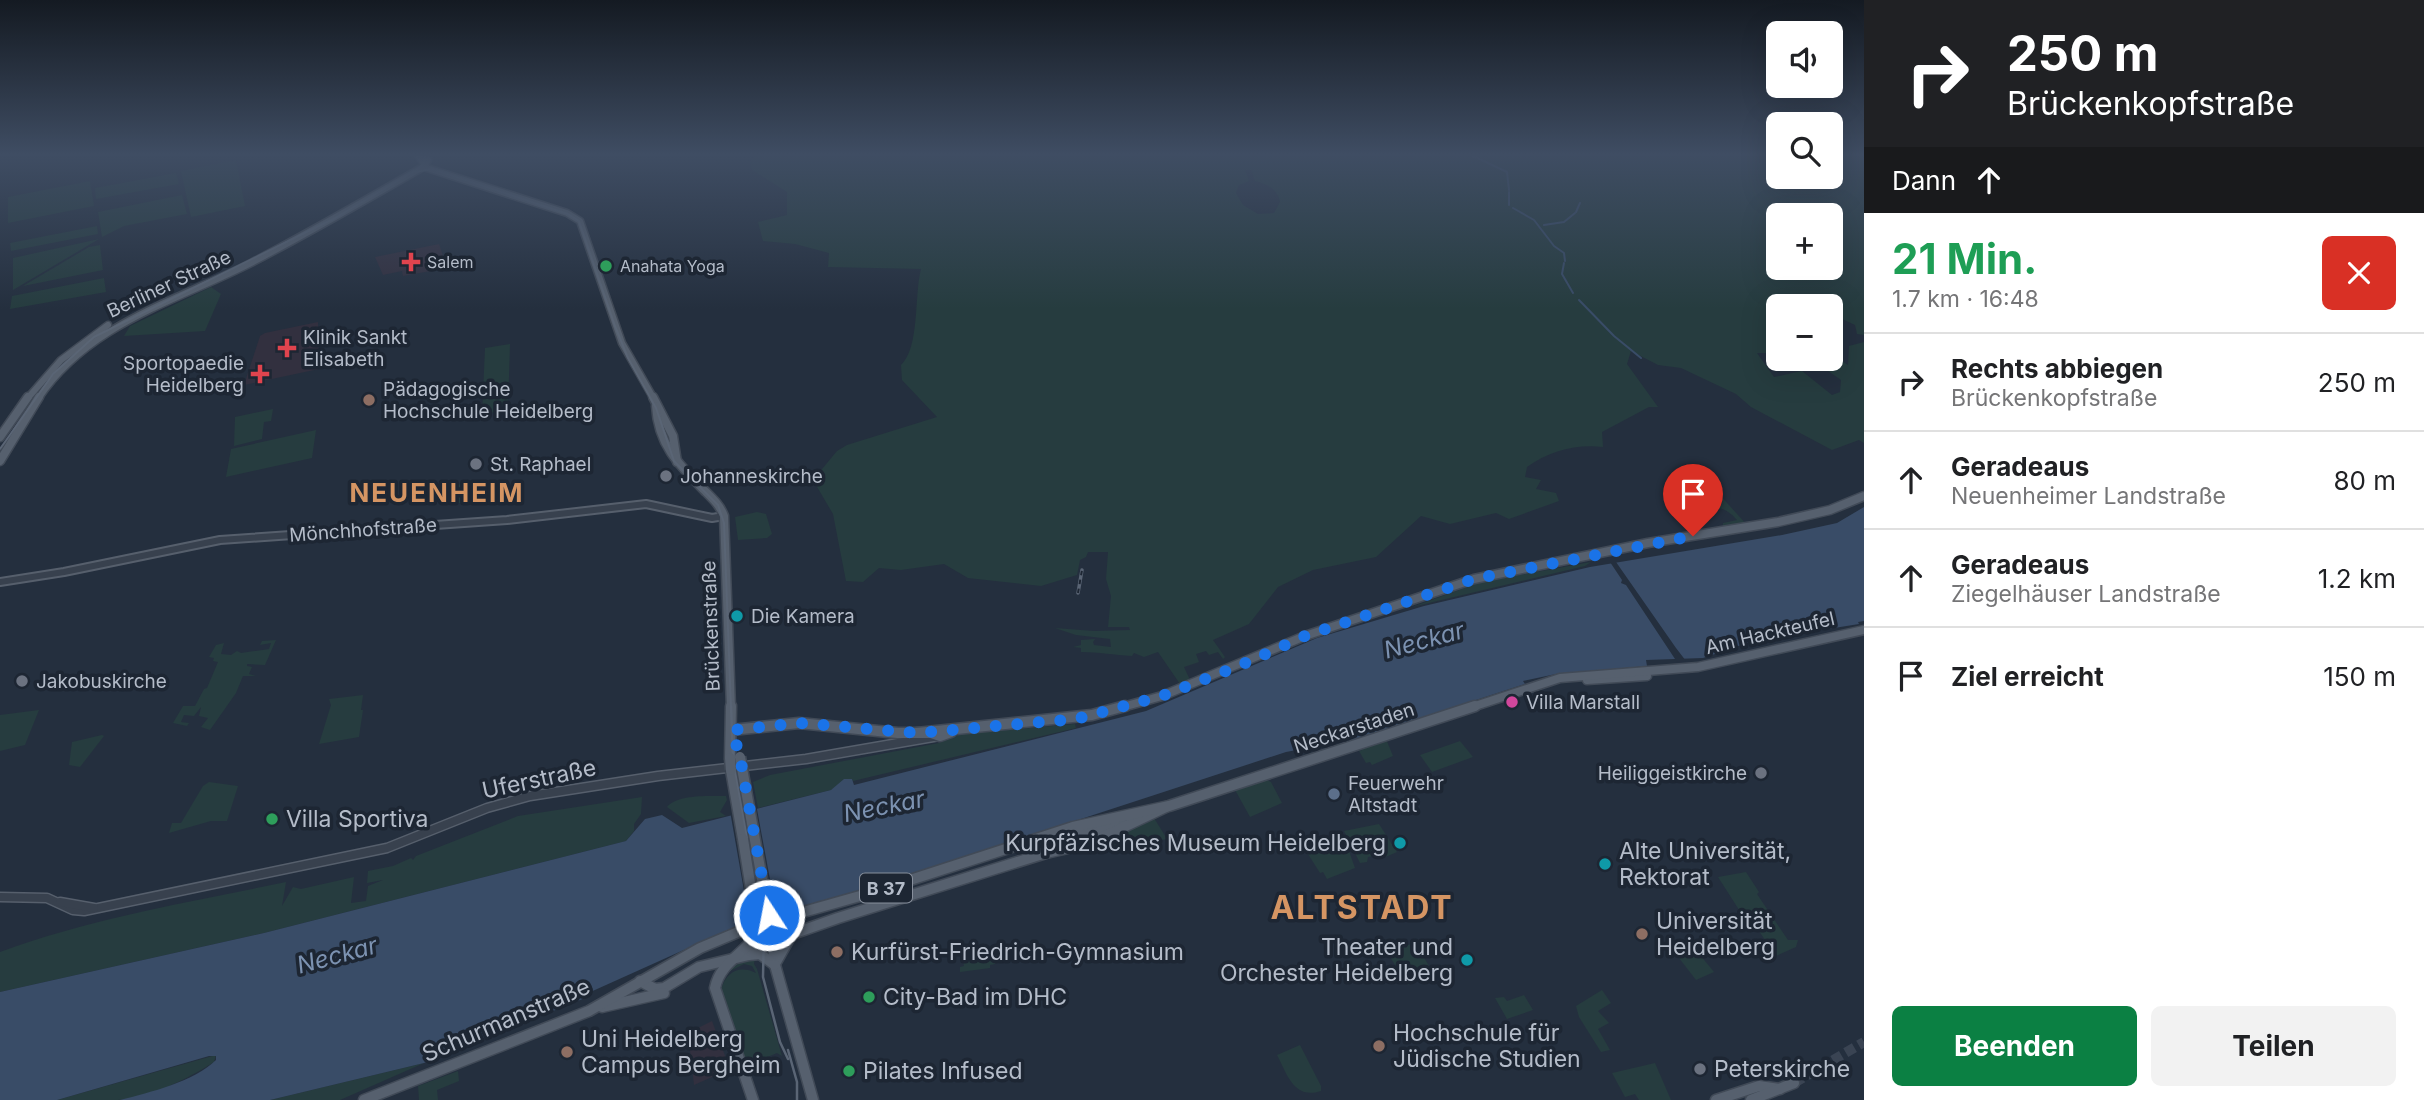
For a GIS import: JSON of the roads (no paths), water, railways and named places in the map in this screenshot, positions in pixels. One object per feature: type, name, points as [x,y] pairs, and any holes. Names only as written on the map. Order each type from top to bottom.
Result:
[{"type":"main road","name":"Berliner Straße","points":[[0,437],[42,377],[87,337],[351,206]]},
{"type":"main road","name":"Berliner Straße","points":[[0,461],[61,369],[94,340],[113,328],[285,245],[354,206]]},
{"type":"main road","points":[[548,206],[578,219],[629,357],[666,419],[677,451],[677,462],[717,503],[724,516]]},
{"type":"main road","points":[[918,733],[1076,719],[1144,702],[1241,665],[1305,636],[1462,583],[1639,545],[1791,519],[1830,510],[1864,496]]},
{"type":"main road","name":"Brückenstraße","points":[[724,516],[735,757]]},
{"type":"main road","name":"Am Hackteufel","points":[[1679,669],[1864,630]]},
{"type":"main road","name":"Neckarstaden","points":[[660,970],[734,933],[867,894],[1047,836],[1164,810],[1551,682],[1627,679],[1679,669]]},
{"type":"main road","points":[[732,733],[796,723],[940,736]]},
{"type":"main road","name":"Uferstraße","points":[[940,736],[957,730]]},
{"type":"main road","points":[[735,757],[771,929],[777,946],[775,965],[813,1100]]},
{"type":"main road","points":[[735,757],[758,933],[747,950],[733,959],[716,976],[716,996],[753,1100]]},
{"type":"main road","name":"Neckarstaden","points":[[1061,849],[1103,828],[1132,818]]},
{"type":"main road","name":"Neckarstaden","points":[[777,946],[791,935],[838,918],[1061,849],[1090,843],[1132,818]]},
{"type":"main road","name":"Neckarstaden","points":[[1047,836],[1103,828]]},
{"type":"main road","points":[[747,950],[777,946]]},
{"type":"main road","points":[[640,981],[655,989],[664,989],[682,975],[721,958],[733,959],[758,954],[775,965]]},
{"type":"main road","points":[[699,968],[710,970],[716,976]]},
{"type":"main road","points":[[660,970],[655,981],[664,989]]},
{"type":"main road","name":"Schurmanstraße","points":[[364,1100],[589,1011],[660,970]]},
{"type":"main road","points":[[589,1011],[667,993],[682,975]]},
{"type":"main road","points":[[1755,1099],[1773,1088],[1794,1083]]},
{"type":"main road","points":[[1716,1100],[1759,1086],[1773,1088]]},
{"type":"street","name":"Mönchhofstraße","points":[[1,581],[64,572],[220,540],[506,520],[641,504],[712,518],[724,516]]},
{"type":"street","name":"Uferstraße","points":[[60,902],[73,911],[96,909],[387,848],[487,808],[530,796],[658,776],[806,759],[940,736]]},
{"type":"street","name":"Uferstraße","points":[[0,898],[38,897],[96,909]]},
{"type":"water","name":"Neckar","points":[[1864,507],[1864,621],[1858,622],[1859,624],[1753,641],[1703,658],[1646,660],[1647,666],[1556,674],[1523,681],[1525,684],[1360,738],[1286,752],[888,882],[746,922],[586,994],[585,998],[424,1063],[270,1100],[120,1100],[171,1085],[196,1074],[216,1060],[216,1056],[209,1056],[57,1100],[0,1100],[0,992],[264,933],[626,841],[645,819],[662,815],[682,828],[831,790],[844,779],[852,779],[854,785],[1146,711],[1317,638],[1424,606],[1590,567],[1782,535],[1837,523]]},
{"type":"waterway","points":[[1576,212],[1579,206]]},
{"type":"waterway","points":[[1513,208],[1534,220],[1554,246],[1564,253],[1565,261]]},
{"type":"waterway","points":[[1544,225],[1564,222],[1575,213]]},
{"type":"waterway","points":[[1564,263],[1562,274],[1573,293]]},
{"type":"waterway","points":[[1579,300],[1614,336],[1641,358]]},
{"type":"tunnel","points":[[1794,1083],[1864,1042]]},
{"type":"tram line","points":[[0,449],[53,374],[94,337],[355,206]]},
{"type":"tram line","points":[[545,206],[579,221],[615,326],[628,358],[656,408],[674,461],[718,505],[724,523],[731,708]]},
{"type":"tram line","points":[[731,706],[733,758],[764,931],[763,977],[780,1042],[788,1059]]},
{"type":"tram line","points":[[788,1050],[797,1082],[797,1100]]},
{"type":"railway","points":[[1078,593],[1082,570]]},
{"type":"place","name":"Salem","points":[[411,262]]},
{"type":"place","name":"Anahata Yoga","points":[[606,266]]},
{"type":"place","name":"Klinik Sankt Elisabeth","points":[[287,348]]},
{"type":"place","name":"Sportopaedie Heidelberg","points":[[260,374]]},
{"type":"place","name":"Pädagogische Hochschule Heidelberg","points":[[369,400]]},
{"type":"place","name":"St. Raphael","points":[[476,464]]},
{"type":"place","name":"Johanneskirche","points":[[666,476]]},
{"type":"place","name":"Die Kamera","points":[[737,616]]},
{"type":"place","name":"Jakobuskirche","points":[[22,681]]},
{"type":"place","name":"Villa Marstall","points":[[1512,702]]},
{"type":"place","name":"Heiliggeistkirche","points":[[1761,773]]},
{"type":"place","name":"Feuerwehr Altstadt","points":[[1334,794]]},
{"type":"place","name":"Villa Sportiva","points":[[272,819]]},
{"type":"place","name":"Kurpfäzisches Museum Heidelberg","points":[[1400,843]]},
{"type":"place","name":"Alte Universität, Rektorat","points":[[1605,864]]},
{"type":"place","name":"Universität Heidelberg","points":[[1642,934]]},
{"type":"place","name":"Kurfürst-Friedrich-Gymnasium","points":[[837,952]]},
{"type":"place","name":"Theater und Orchester Heidelberg","points":[[1467,960]]},
{"type":"place","name":"City-Bad im DHC","points":[[869,997]]},
{"type":"place","name":"Hochschule für Jüdische Studien","points":[[1379,1046]]},
{"type":"place","name":"Uni Heidelberg Campus Bergheim","points":[[567,1052]]},
{"type":"place","name":"Peterskirche","points":[[1700,1069]]},
{"type":"place","name":"Pilates Infused","points":[[849,1071]]},
{"type":"district","name":"NEUENHEIM","points":[[437,492]]},
{"type":"district","name":"ALTSTADT","points":[[1362,907]]}]
